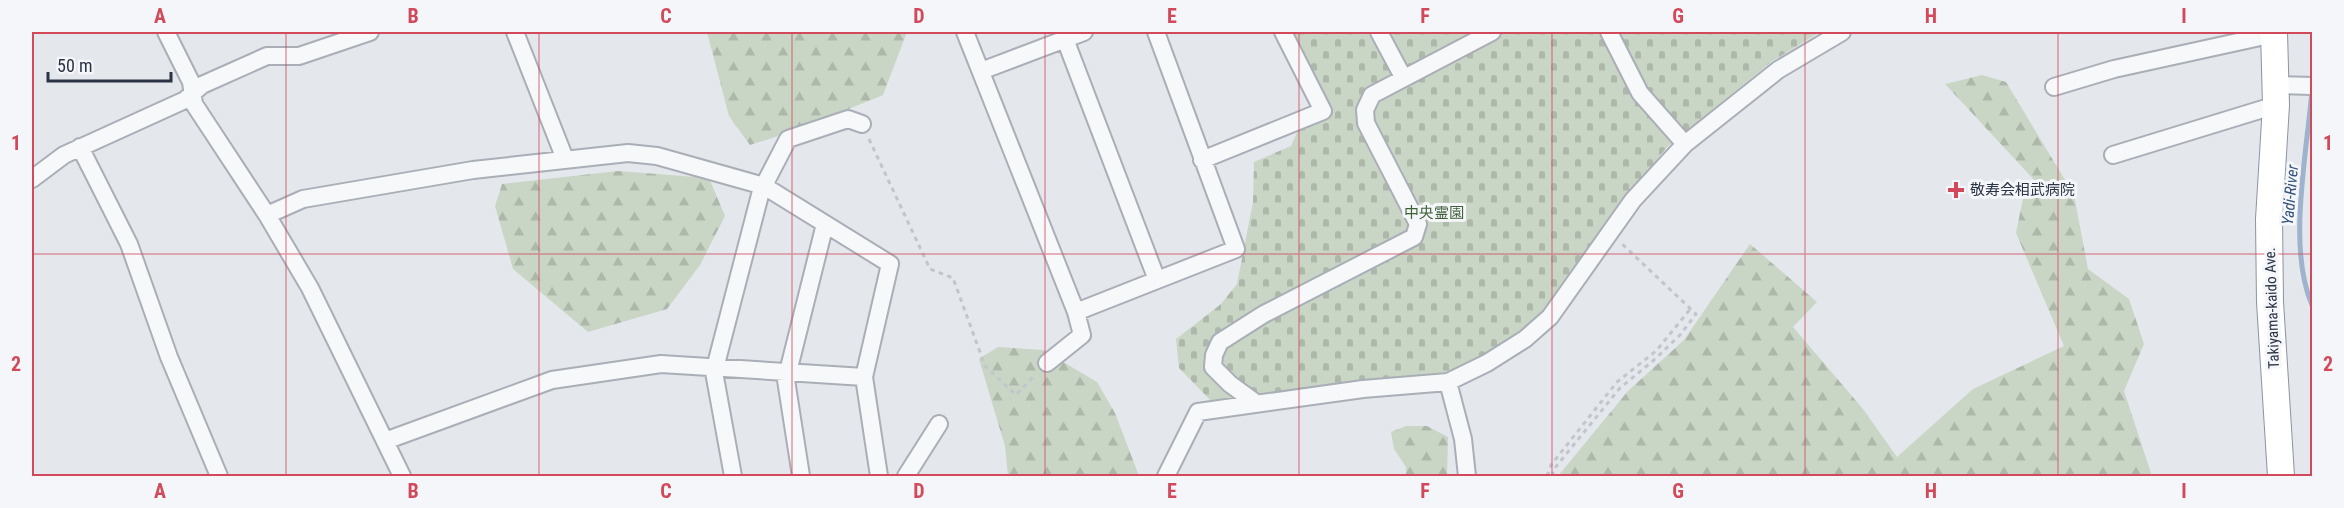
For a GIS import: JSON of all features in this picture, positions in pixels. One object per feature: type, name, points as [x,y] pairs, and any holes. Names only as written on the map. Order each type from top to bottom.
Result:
[{"type":"highway","name":"Takiyama-kaido Ave.","points":[[2274,33],[2282,92],[2269,219],[2270,302],[2281,477]]},
{"type":"street","points":[[165,32],[191,82],[194,104],[267,215],[310,288],[402,477]]},
{"type":"street","points":[[32,179],[46,166],[80,147],[185,100],[202,85],[267,56],[299,56],[370,32]]},
{"type":"street","points":[[515,32],[565,159]]},
{"type":"street","points":[[965,32],[1076,312],[1082,335],[1047,363]]},
{"type":"street","points":[[981,71],[1084,32]]},
{"type":"street","points":[[1076,312],[1236,249],[1156,32]]},
{"type":"street","points":[[1202,159],[1323,111],[1283,32]]},
{"type":"street","points":[[1379,32],[1403,78]]},
{"type":"street","points":[[1256,403],[1230,384],[1213,367],[1214,355],[1220,342],[1264,314],[1414,237],[1418,224],[1364,118],[1372,95],[1492,32]]},
{"type":"street","points":[[1609,32],[1640,93],[1685,144]]},
{"type":"street","points":[[1166,477],[1195,414],[1256,403],[1448,382],[1487,363],[1525,339],[1542,324],[1633,200],[1685,144],[1769,77],[1816,45],[1842,32]]},
{"type":"street","points":[[2054,87],[2114,69],[2274,33]]},
{"type":"street","points":[[1065,39],[1157,280]]},
{"type":"street","points":[[2113,155],[2282,92],[2313,86]]},
{"type":"street","points":[[733,477],[714,372],[764,186],[788,139],[848,119],[862,124]]},
{"type":"street","points":[[80,147],[129,244],[169,357],[219,477]]},
{"type":"street","points":[[267,215],[303,199],[473,171],[628,153],[657,156],[764,186],[890,264],[864,377],[879,477]]},
{"type":"street","points":[[801,477],[786,380],[825,224]]},
{"type":"street","points":[[385,441],[552,380],[661,364],[864,377]]},
{"type":"street","points":[[1448,382],[1463,439],[1467,477]]},
{"type":"street","points":[[906,477],[939,424]]},
{"type":"path","points":[[862,124],[930,269],[953,278],[985,366],[1016,395],[1047,363]]},
{"type":"path","points":[[1550,477],[1554,469],[1620,388],[1680,335],[1696,314],[1692,307],[1609,232]]},
{"type":"path","points":[[1550,477],[1551,465],[1617,382],[1656,351],[1692,307]]},
{"type":"green space","points":[[707,32],[907,32],[883,95],[797,130],[750,145],[729,116]]},
{"type":"green space","name":"中央霊園","points":[[1289,32],[1820,32],[1771,62],[1667,147],[1582,256],[1546,310],[1519,335],[1489,353],[1450,371],[1429,376],[1355,380],[1214,404],[1179,368],[1176,339],[1221,304],[1237,284],[1253,202],[1254,162],[1291,146],[1302,122],[1327,113]]},
{"type":"green space","points":[[1982,75],[2006,82],[2074,195],[2088,269],[2129,299],[2144,344],[2124,391],[2152,476],[1558,476],[1628,391],[1684,340],[1750,244],[1817,302],[1793,327],[1863,409],[1897,457],[1973,389],[2064,346],[2016,233],[2023,198],[2036,182],[1945,84]]},
{"type":"green space","points":[[618,171],[709,178],[725,216],[700,265],[667,309],[588,332],[513,269],[495,206],[502,184]]},
{"type":"green space","points":[[998,347],[1043,350],[1097,382],[1115,413],[1139,476],[1008,476],[1005,446],[979,359]]},
{"type":"green space","points":[[1406,426],[1427,426],[1448,437],[1447,476],[1406,476],[1406,467],[1394,449],[1391,432]]},
{"type":"waterway","name":"Yadi-River","points":[[2312,90],[2303,170],[2300,228],[2305,282],[2312,305]]},
{"type":"place","name":"敬寿会相武病院","points":[[1956,190]]}]
